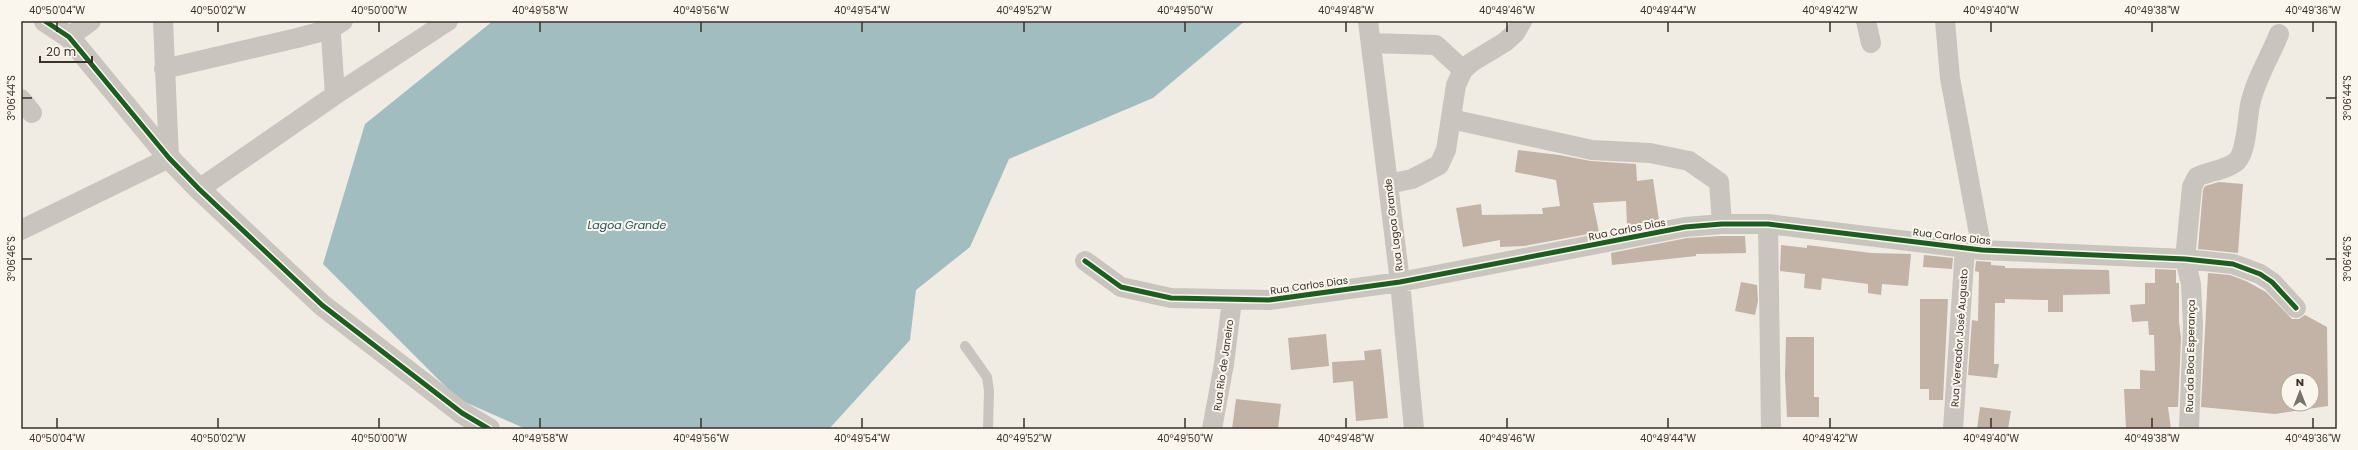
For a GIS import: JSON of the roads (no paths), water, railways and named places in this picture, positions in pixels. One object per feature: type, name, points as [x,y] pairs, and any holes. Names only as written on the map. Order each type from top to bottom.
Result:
[{"type":"street","points":[[55,26],[91,21]]},
{"type":"street","points":[[163,21],[169,158]]},
{"type":"street","points":[[200,189],[335,95],[448,21]]},
{"type":"street","name":"Rua Lagoa Grande","points":[[1368,21],[1400,282],[1414,429]]},
{"type":"street","points":[[1388,184],[1412,179],[1439,165],[1446,150],[1456,85],[1463,70],[1472,62],[1505,42],[1515,33],[1522,21]]},
{"type":"street","points":[[1866,21],[1871,43]]},
{"type":"street","name":"Rua Vereador José Augusto","points":[[1945,21],[1950,78],[1973,248],[1953,429]]},
{"type":"street","points":[[164,69],[248,50],[334,24],[335,95]]},
{"type":"street","points":[[55,26],[169,158],[322,305],[462,413],[489,429]]},
{"type":"street","name":"Rua da Boa Esperança","points":[[2189,429],[2193,325],[2191,284],[2185,259],[2188,216],[2193,183],[2197,177],[2224,168],[2239,158],[2245,138],[2250,103],[2258,78],[2279,34]]},
{"type":"street","points":[[1371,43],[1436,46],[1463,70]]},
{"type":"street","points":[[1451,119],[1592,150],[1650,153],[1690,161],[1719,182],[1722,224]]},
{"type":"street","points":[[21,230],[169,158]]},
{"type":"street","name":"Rua Carlos Dias","points":[[1085,261],[1121,287],[1171,298],[1269,300],[1400,282],[1671,230],[1722,224],[1768,224],[1973,248],[2185,259],[2233,264],[2248,268],[2272,282],[2296,308]]},
{"type":"street","points":[[1768,224],[1770,429]]},
{"type":"street","name":"Rua Rio de Janeiro","points":[[1212,429],[1224,364],[1232,300]]},
{"type":"lane","points":[[965,346],[987,377],[989,391],[988,429]]},
{"type":"water","name":"Lagoa Grande","points":[[493,21],[1245,21],[1153,98],[1009,159],[970,247],[916,290],[910,340],[829,429],[526,429],[458,399],[323,264],[365,124]]}]
